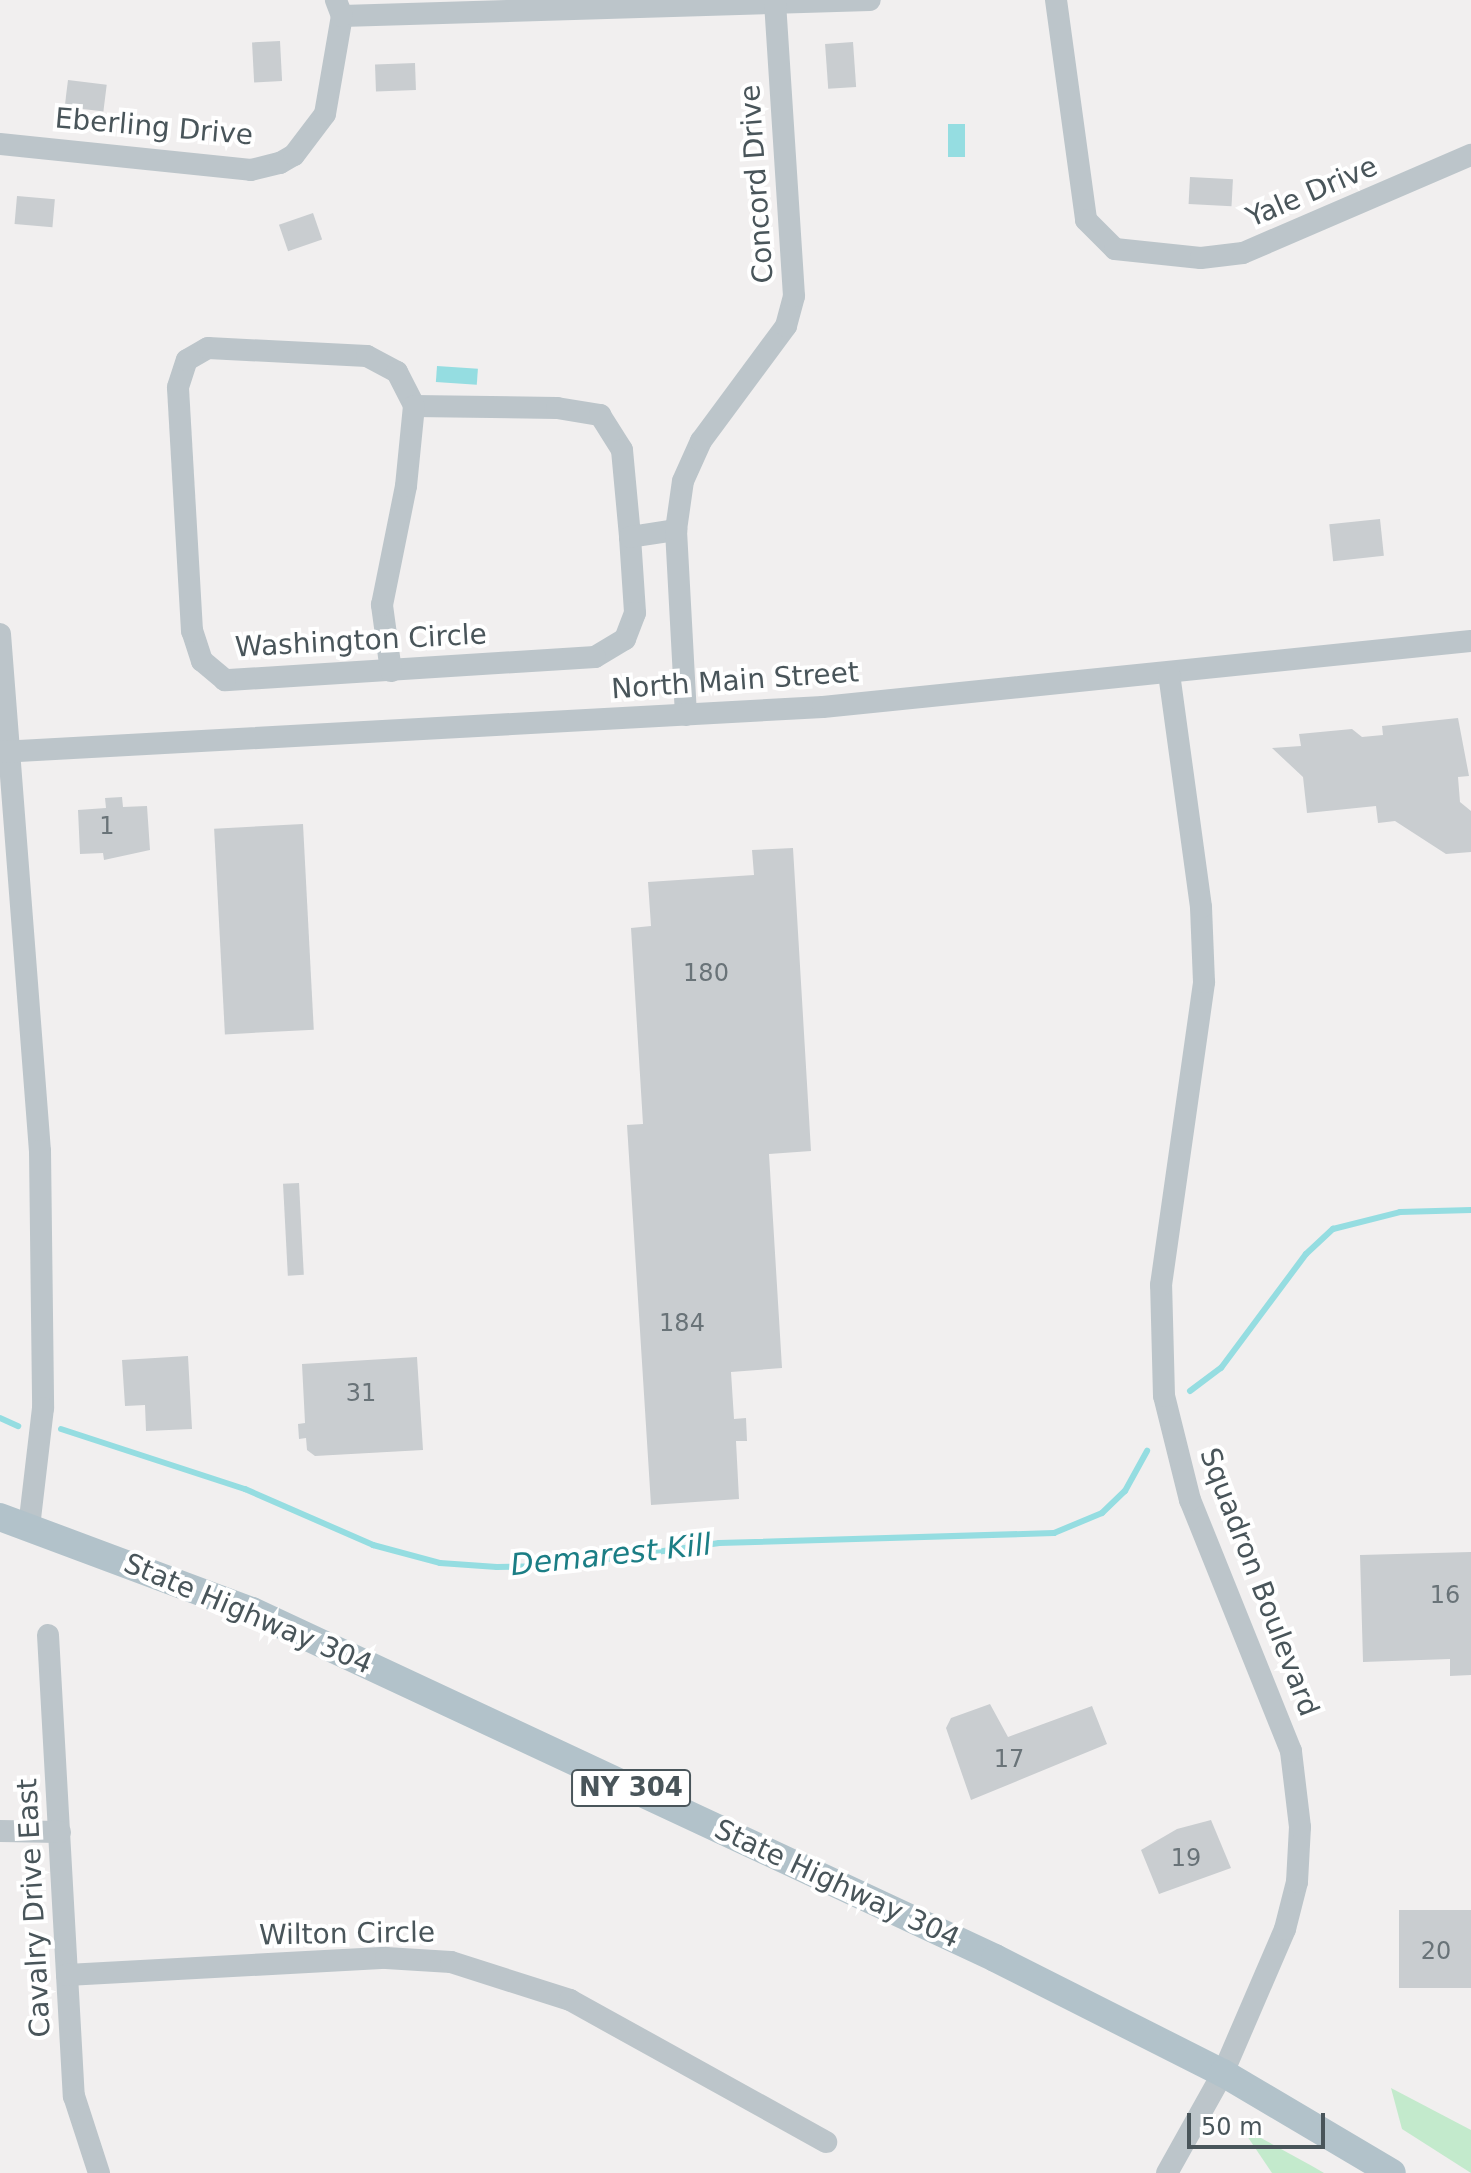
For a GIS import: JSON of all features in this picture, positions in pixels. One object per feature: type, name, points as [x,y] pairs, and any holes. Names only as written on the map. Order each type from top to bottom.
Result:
[{"type":"main road","name":"State Highway 304","points":[[0,1517],[309,1636],[1045,1981],[1223,2073],[1392,2173]]},
{"type":"street","points":[[339,8],[870,0]]},
{"type":"street","name":"Yale Drive","points":[[1056,0],[1086,220],[1115,249],[1143,256],[1243,253],[1471,155]]},
{"type":"street","name":"Concord Drive","points":[[686,715],[676,530],[683,481],[701,441],[786,326],[794,296],[776,3]]},
{"type":"street","name":"Eberling Drive","points":[[0,144],[251,170],[280,163],[294,155],[325,114],[339,8]]},
{"type":"street","name":"Washington Circle","points":[[208,348],[367,356],[397,372],[414,406],[557,408],[600,415],[622,450],[630,537],[635,613],[625,639],[595,657],[225,680],[202,661],[192,631],[178,387],[187,360],[208,348]]},
{"type":"street","points":[[391,671],[382,605],[406,486],[414,406]]},
{"type":"street","points":[[630,537],[676,530]]},
{"type":"street","points":[[0,634],[5,751],[40,1151],[43,1408],[29,1527]]},
{"type":"street","name":"North Main Street","points":[[5,751],[686,715],[1169,673],[1471,641]]},
{"type":"street","name":"Squadron Boulevard","points":[[1169,673],[1201,907],[1204,982],[1161,1285],[1164,1396],[1190,1500],[1287,1740],[1299,1798],[1292,1908],[1223,2073]]},
{"type":"street","name":"Cavalry Drive East","points":[[48,1635],[74,2096],[99,2173]]},
{"type":"street","points":[[0,1831],[60,1832]]},
{"type":"street","name":"Wilton Circle","points":[[67,1975],[386,1958],[451,1962],[570,2000],[826,2142]]},
{"type":"street","points":[[1167,2173],[1223,2073]]},
{"type":"green space","points":[[1391,2088],[1471,2130],[1471,2173],[1402,2129]]},
{"type":"green space","points":[[1241,2127],[1312,2166],[1324,2173],[1272,2173]]},
{"type":"water","points":[[948,124],[965,124],[965,157],[948,157]]},
{"type":"water","points":[[437,366],[478,369],[477,385],[436,382]]},
{"type":"building","points":[[280,41],[282,81],[254,82],[252,42]]},
{"type":"building","points":[[853,42],[856,87],[828,89],[825,44]]},
{"type":"building","points":[[415,63],[416,90],[376,91],[375,64]]},
{"type":"building","points":[[68,80],[107,85],[103,112],[65,107]]},
{"type":"building","points":[[1190,177],[1233,179],[1232,206],[1189,204]]},
{"type":"building","points":[[17,196],[55,199],[52,227],[15,224]]},
{"type":"building","points":[[313,213],[322,239],[288,251],[279,225]]},
{"type":"building","points":[[1380,519],[1384,556],[1333,561],[1329,524]]},
{"type":"building","points":[[1458,718],[1469,776],[1458,777],[1460,802],[1471,811],[1471,852],[1446,854],[1395,821],[1378,823],[1376,806],[1307,813],[1303,777],[1272,748],[1301,746],[1299,734],[1352,729],[1362,737],[1383,735],[1382,726]]},
{"type":"building","points":[[122,797],[123,807],[147,806],[150,850],[104,860],[103,853],[80,854],[78,810],[106,808],[105,798]]},
{"type":"building","points":[[303,824],[314,1030],[225,1034],[214,829]]},
{"type":"building","points":[[793,848],[811,1151],[769,1154],[782,1368],[731,1372],[734,1419],[746,1418],[747,1441],[736,1441],[739,1499],[651,1505],[627,1125],[643,1124],[631,928],[651,926],[648,882],[754,875],[752,850]]},
{"type":"building","points":[[299,1183],[304,1275],[288,1276],[283,1184]]},
{"type":"building","points":[[188,1356],[192,1429],[146,1431],[145,1405],[125,1406],[122,1360]]},
{"type":"building","points":[[417,1357],[423,1450],[315,1456],[307,1450],[306,1438],[299,1439],[298,1424],[305,1423],[302,1364]]},
{"type":"building","points":[[1471,1552],[1471,1675],[1450,1676],[1450,1659],[1363,1662],[1360,1555]]},
{"type":"building","points":[[990,1704],[1008,1737],[1092,1706],[1107,1744],[971,1800],[946,1728],[951,1718]]},
{"type":"building","points":[[1211,1820],[1231,1868],[1159,1894],[1141,1850],[1177,1829]]},
{"type":"building","points":[[1399,1910],[1471,1910],[1471,1988],[1399,1988]]},
{"type":"waterway","name":"Demarest Kill","points":[[1190,1391],[1221,1368],[1306,1254],[1333,1229],[1400,1212],[1471,1210]]},
{"type":"waterway","name":"Demarest Kill","points":[[0,1418],[18,1426]]},
{"type":"waterway","name":"Demarest Kill","points":[[61,1429],[245,1489],[373,1545],[440,1563],[497,1567],[558,1566],[719,1543],[1054,1533],[1102,1513],[1125,1491],[1147,1451]]}]
